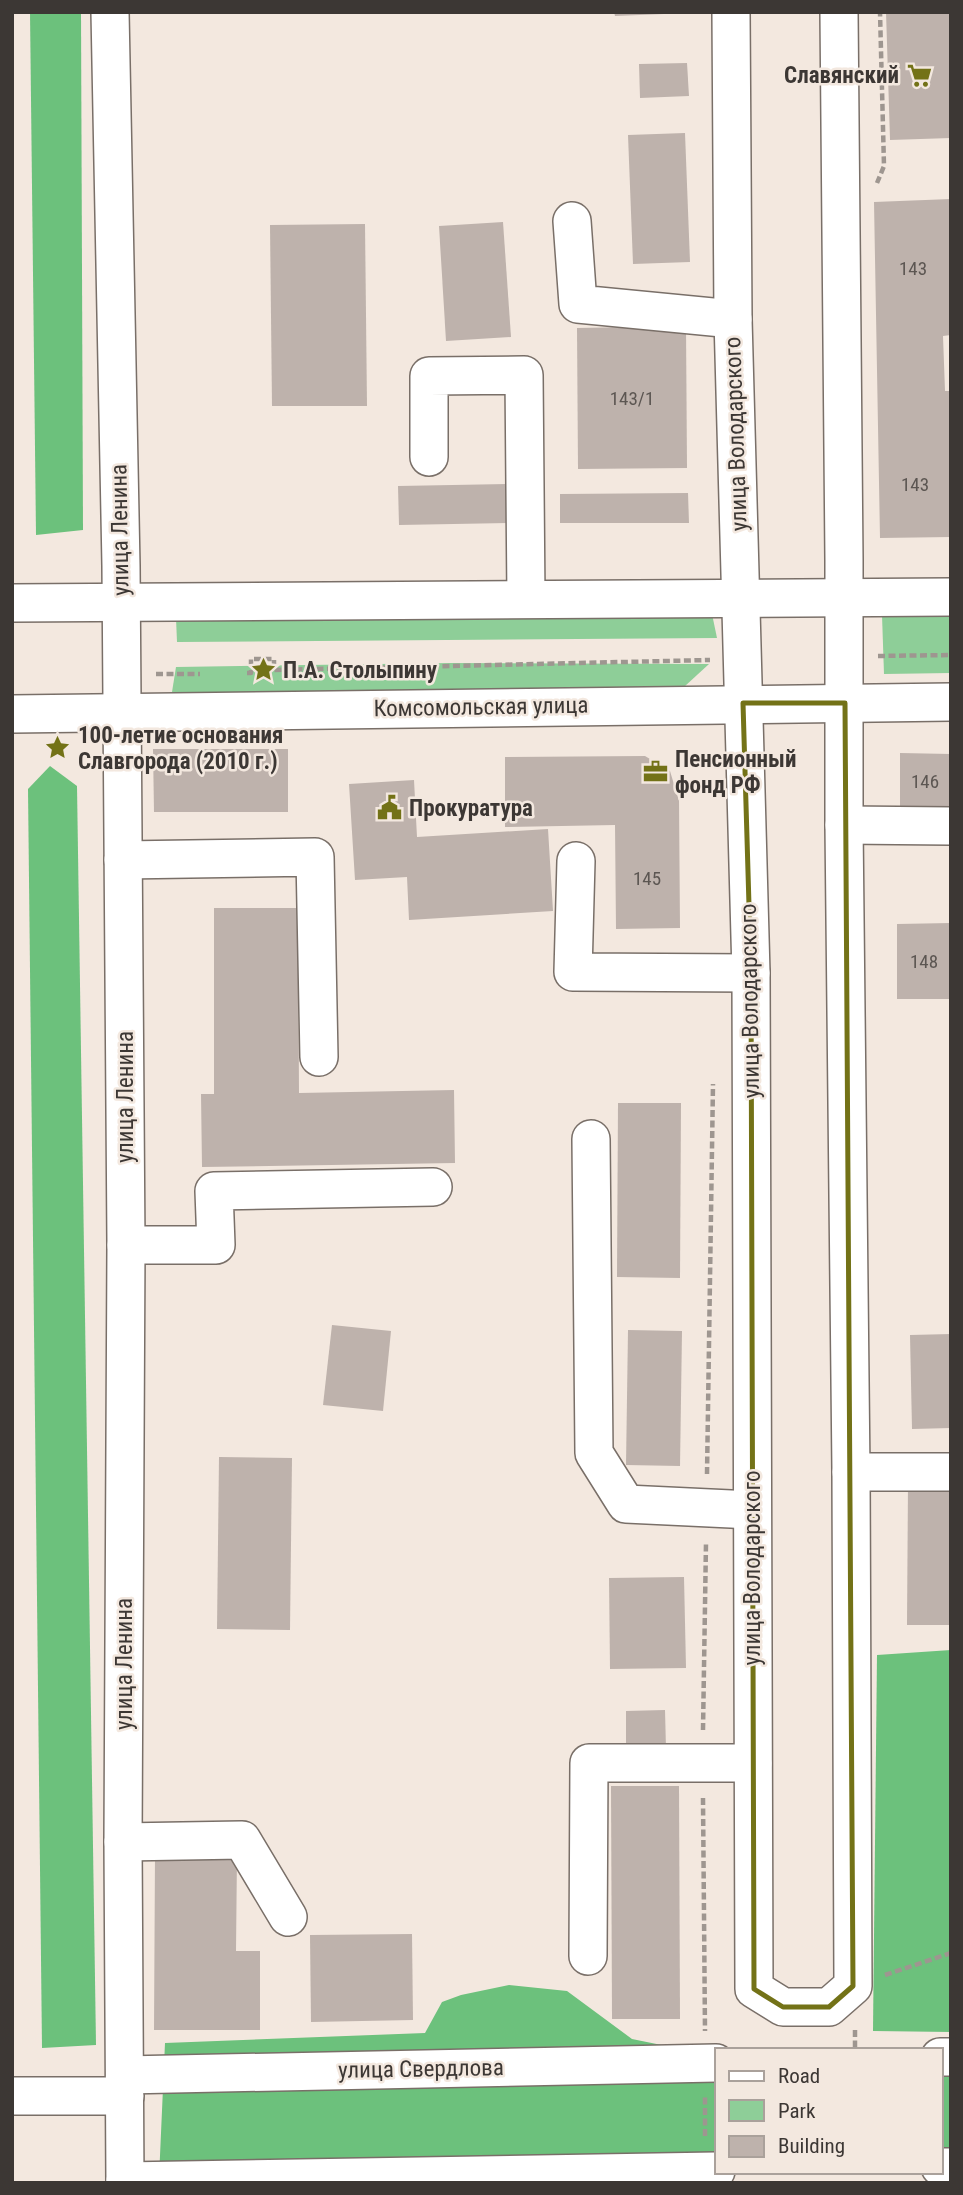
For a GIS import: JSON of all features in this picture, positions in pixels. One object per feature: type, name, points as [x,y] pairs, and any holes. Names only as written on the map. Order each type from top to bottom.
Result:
[{"type":"street","name":"улица Ленина","points":[[110,12],[121,603],[126,1245],[123,1842],[125,2182]]},
{"type":"street","name":"улица Володарского","points":[[731,12],[733,319],[741,598],[726,704],[751,973],[754,1989],[783,2007],[829,2007],[853,1986]]},
{"type":"street","points":[[839,12],[844,825],[852,1472],[853,1986]]},
{"type":"street","points":[[572,221],[578,304],[733,319]]},
{"type":"street","points":[[429,457],[429,376],[524,375],[526,599]]},
{"type":"street","points":[[12,603],[951,597]]},
{"type":"street","name":"Комсомольская улица","points":[[12,714],[951,702]]},
{"type":"street","points":[[844,825],[951,826]]},
{"type":"street","points":[[122,860],[315,857],[318,1057]]},
{"type":"street","points":[[576,861],[573,972],[751,973]]},
{"type":"street","points":[[592,1139],[594,1453],[626,1504],[752,1510]]},
{"type":"street","points":[[126,1245],[216,1245],[215,1191],[433,1187]]},
{"type":"street","points":[[852,1472],[951,1472]]},
{"type":"street","points":[[588,1956],[589,1763],[753,1763]]},
{"type":"street","points":[[123,1842],[242,1840],[288,1917]]},
{"type":"street","name":"улица Свердлова","points":[[12,2096],[125,2085],[711,2063]]},
{"type":"street","points":[[125,2182],[711,2172]]},
{"type":"path","points":[[845,656],[951,655]]},
{"type":"path","points":[[238,673],[251,673],[251,659],[274,659],[274,670],[714,660],[726,704]]},
{"type":"path","points":[[148,674],[212,673]]},
{"type":"path","points":[[711,2172],[711,2063],[703,1763],[713,1082]]},
{"type":"path","points":[[853,1986],[951,1953]]},
{"type":"highlighted area","points":[[743,703],[845,703],[853,1986],[829,2007],[783,2007],[754,1989],[751,973]]},
{"type":"green space","points":[[30,12],[81,12],[83,530],[36,535]]},
{"type":"green space","points":[[712,614],[717,638],[177,642],[176,618]]},
{"type":"green space","points":[[951,614],[951,673],[884,674],[882,615]]},
{"type":"green space","points":[[451,663],[709,664],[672,698],[172,692],[176,667]]},
{"type":"green space","points":[[50,766],[77,786],[96,2045],[42,2048],[28,789]]},
{"type":"green space","points":[[951,1650],[951,2032],[873,2031],[877,1655]]},
{"type":"green space","points":[[509,1985],[567,1991],[632,2039],[686,2050],[715,2065],[715,2156],[159,2178],[165,2043],[425,2033],[442,2002],[461,1995]]},
{"type":"green space","points":[[942,2067],[951,2067],[951,2147],[942,2148]]},
{"type":"building","points":[[614,12],[664,12],[664,14],[615,16]]},
{"type":"building","name":"Славянский","points":[[886,12],[951,12],[951,138],[890,140]]},
{"type":"building","points":[[687,63],[689,96],[640,98],[639,64]]},
{"type":"building","points":[[685,133],[690,262],[633,264],[628,135]]},
{"type":"building","points":[[951,199],[951,335],[943,336],[945,391],[951,391],[951,537],[880,538],[874,202]]},
{"type":"building","points":[[503,222],[511,337],[446,341],[439,226]]},
{"type":"building","points":[[365,224],[367,406],[272,406],[270,225]]},
{"type":"building","points":[[686,326],[687,468],[578,469],[577,328]]},
{"type":"building","points":[[507,484],[508,523],[399,525],[398,486]]},
{"type":"building","points":[[688,493],[689,523],[560,523],[560,494]]},
{"type":"building","points":[[153,749],[288,749],[288,812],[154,812]]},
{"type":"building","points":[[900,753],[951,754],[951,808],[900,807]]},
{"type":"building","points":[[645,756],[670,771],[679,801],[680,928],[616,929],[615,825],[505,827],[505,757]]},
{"type":"building","points":[[414,780],[417,837],[548,829],[553,911],[409,920],[407,877],[355,880],[349,784]]},
{"type":"building","points":[[214,908],[298,908],[299,1093],[454,1090],[455,1163],[202,1167],[201,1094],[214,1094]]},
{"type":"building","points":[[951,923],[951,999],[897,999],[897,924]]},
{"type":"building","points":[[618,1103],[681,1103],[680,1278],[617,1277]]},
{"type":"building","points":[[332,1325],[391,1331],[383,1411],[323,1405]]},
{"type":"building","points":[[628,1330],[682,1331],[680,1466],[626,1465]]},
{"type":"building","points":[[951,1334],[951,1428],[912,1429],[910,1335]]},
{"type":"building","points":[[219,1457],[292,1458],[290,1630],[217,1629]]},
{"type":"building","points":[[908,1483],[951,1484],[951,1625],[907,1625]]},
{"type":"building","points":[[684,1577],[686,1668],[610,1669],[609,1578]]},
{"type":"building","points":[[665,1710],[666,1749],[626,1749],[626,1711]]},
{"type":"building","points":[[611,1786],[679,1786],[680,2019],[612,2019]]},
{"type":"building","points":[[155,1854],[237,1854],[236,1951],[260,1951],[260,2030],[154,2030]]},
{"type":"building","points":[[412,1934],[413,2020],[311,2022],[310,1935]]},
{"type":"place","name":"Славянский","points":[[919,75]]},
{"type":"place","name":"П.А. Столыпину","points":[[263,670]]},
{"type":"place","name":"100-летие основания Славгорода (2010 г.)","points":[[58,748]]},
{"type":"place","name":"Пенсионный фонд РФ","points":[[655,772]]},
{"type":"place","name":"Прокуратура","points":[[389,808]]}]
